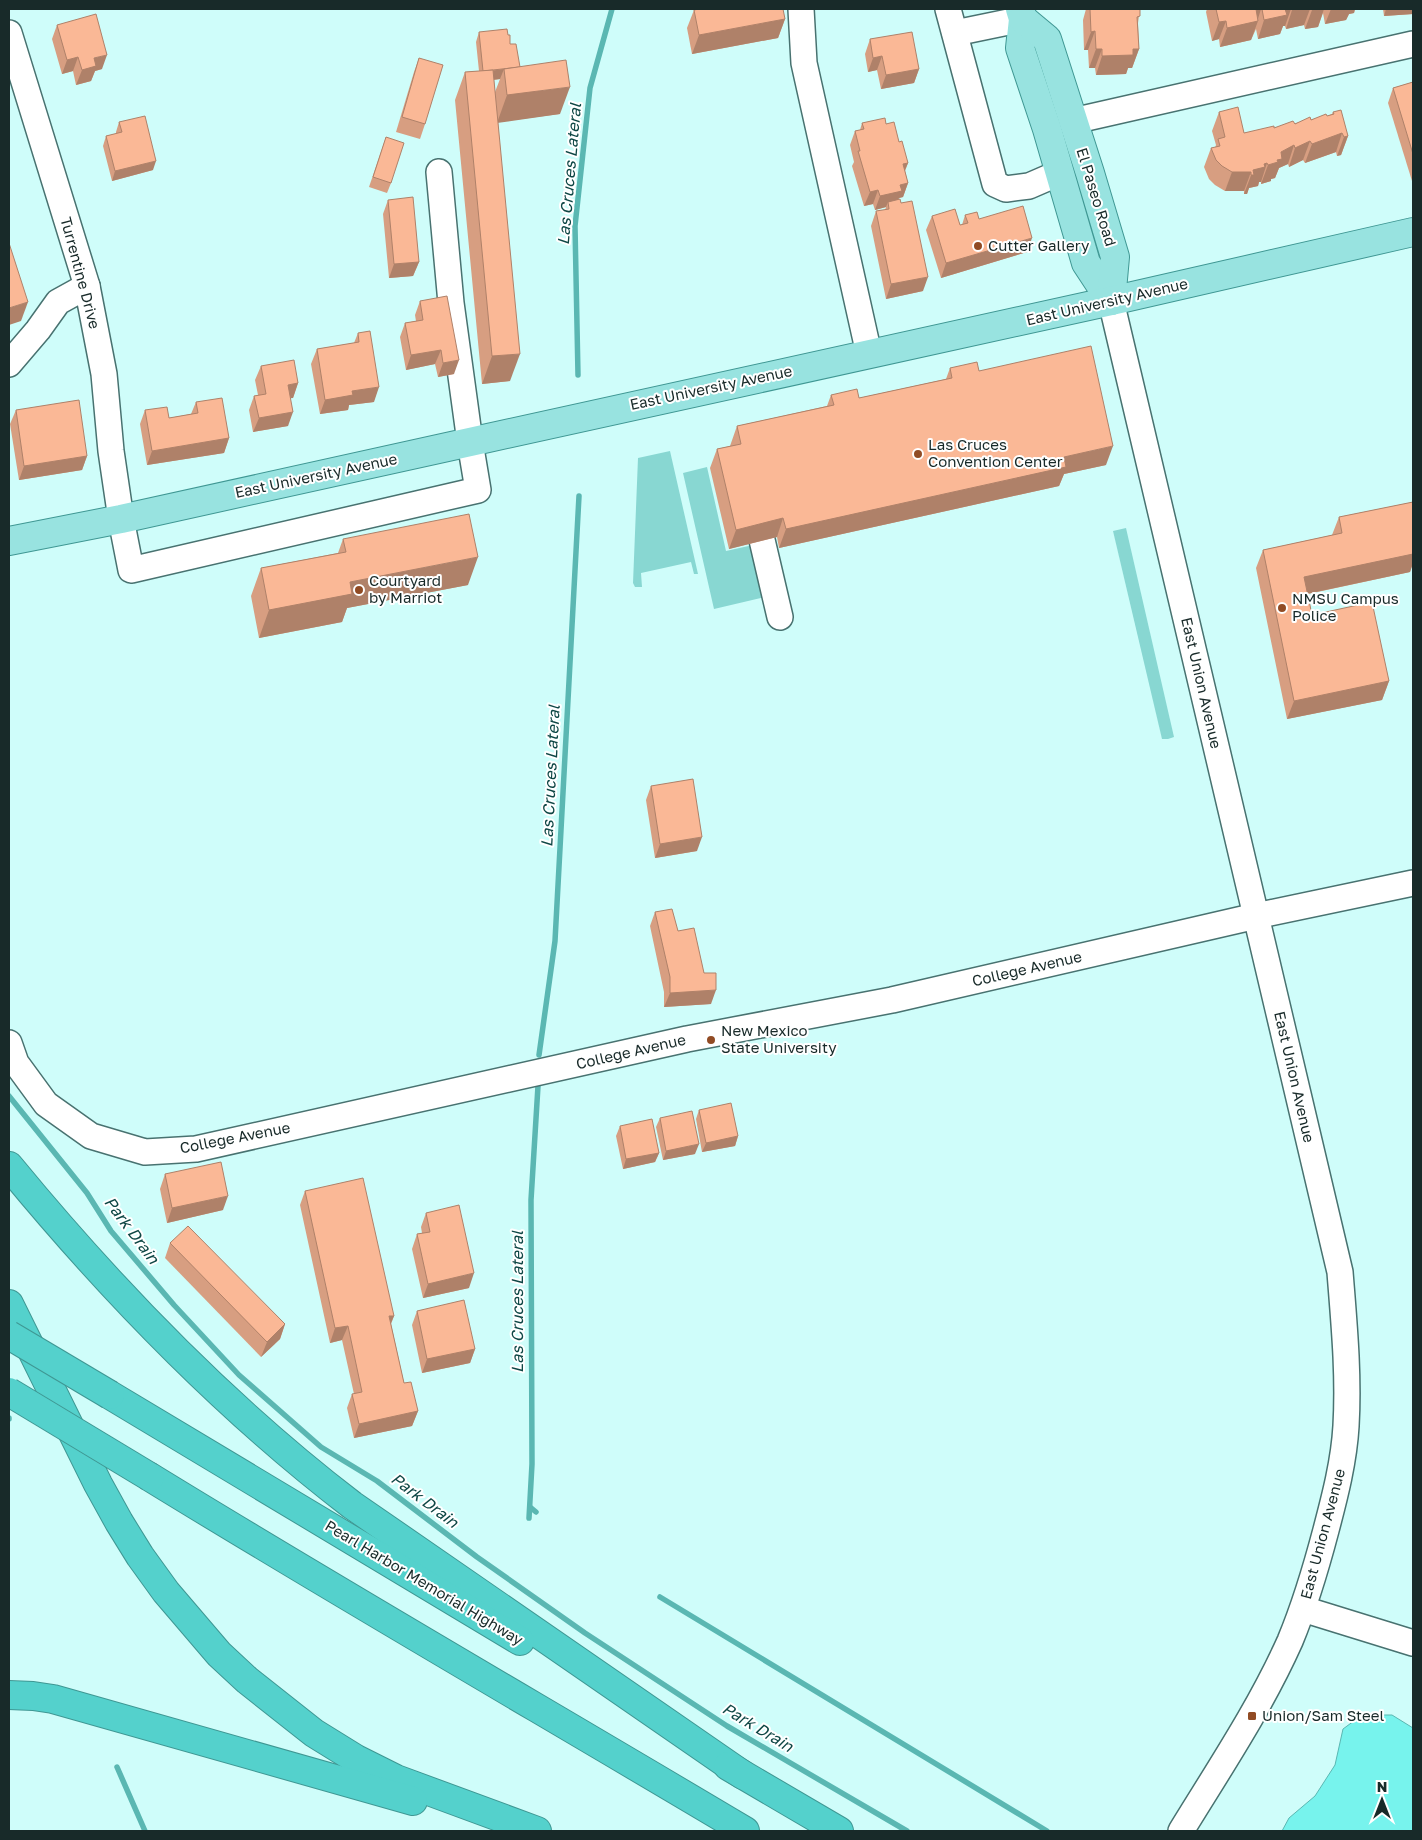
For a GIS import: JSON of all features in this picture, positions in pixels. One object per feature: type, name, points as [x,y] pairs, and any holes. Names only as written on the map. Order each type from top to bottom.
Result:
[{"type":"highway","points":[[9,1166],[63,1232],[192,1367],[316,1477],[360,1510],[743,1775]]},
{"type":"highway","points":[[9,1304],[98,1484],[119,1522],[140,1556],[166,1592],[219,1654],[247,1680],[314,1733],[356,1759],[396,1779],[537,1831]]},
{"type":"highway","name":"Pearl Harbor Memorial Highway","points":[[9,1335],[839,1831]]},
{"type":"highway","points":[[9,1392],[280,1557],[745,1831]]},
{"type":"highway","points":[[9,1695],[53,1699],[521,1831]]},
{"type":"main road","name":"El Paseo Road","points":[[1021,14],[1047,39],[1073,121],[1115,257],[1111,301]]},
{"type":"main road","name":"El Paseo Road","points":[[1021,14],[1020,48],[1047,128],[1086,263],[1111,301]]},
{"type":"main road","name":"East University Avenue","points":[[9,541],[121,519],[1111,301],[1413,232]]},
{"type":"street","points":[[801,9],[804,64],[869,354]]},
{"type":"street","points":[[948,9],[995,184],[1006,190],[1029,186],[1060,173]]},
{"type":"street","points":[[955,33],[1021,14]]},
{"type":"street","name":"Turrentine Drive","points":[[9,33],[87,286],[104,374],[111,451],[131,570],[478,490],[470,442]]},
{"type":"street","points":[[1073,121],[1413,44]]},
{"type":"street","points":[[439,172],[451,303],[470,442]]},
{"type":"street","points":[[9,364],[38,330],[58,302],[87,286]]},
{"type":"street","name":"East Union Avenue","points":[[1111,301],[1340,1272],[1347,1352],[1346,1428],[1341,1465],[1331,1512],[1303,1609],[1289,1642],[1252,1716],[1180,1831]]},
{"type":"street","points":[[762,540],[780,617]]},
{"type":"street","name":"College Avenue","points":[[9,1042],[16,1062],[46,1104],[91,1136],[145,1152],[196,1149],[687,1039],[902,997],[1256,916],[1413,883]]},
{"type":"street","points":[[1303,1609],[1413,1642]]},
{"type":"shaded area","points":[[670,451],[698,574],[694,574],[691,562],[641,573],[642,587],[635,587],[633,583],[638,458]]},
{"type":"shaded area","points":[[707,467],[726,551],[753,545],[765,597],[714,609],[683,473]]},
{"type":"shaded area","points":[[1126,528],[1174,737],[1168,739],[1162,739],[1113,531]]},
{"type":"shaded area","points":[[1362,1715],[1392,1715],[1413,1728],[1413,1831],[1282,1831],[1289,1818],[1315,1796],[1335,1765],[1343,1729]]},
{"type":"building","points":[[783,9],[785,19],[699,35],[694,10]]},
{"type":"building","points":[[1090,9],[1140,9],[1140,16],[1137,17],[1139,49],[1133,49],[1133,55],[1102,56],[1102,49],[1096,49],[1095,31],[1091,32]]},
{"type":"building","points":[[1216,9],[1256,9],[1258,21],[1227,28],[1226,21],[1219,22]]},
{"type":"building","points":[[1262,9],[1285,9],[1287,15],[1264,20]]},
{"type":"building","points":[[96,14],[107,55],[94,58],[96,66],[82,70],[78,57],[67,60],[57,25]]},
{"type":"building","points":[[507,29],[508,35],[510,35],[510,44],[516,44],[520,67],[483,71],[479,32]]},
{"type":"building","points":[[912,32],[919,69],[886,75],[882,56],[873,58],[870,39]]},
{"type":"building","points":[[419,58],[443,65],[425,124],[402,117]]},
{"type":"building","points":[[566,60],[570,87],[507,95],[504,69]]},
{"type":"building","points":[[493,70],[520,354],[492,356],[465,72]]},
{"type":"building","points":[[1413,82],[1413,154],[1393,88]]},
{"type":"building","points":[[1238,107],[1244,133],[1274,126],[1274,128],[1293,121],[1295,124],[1310,117],[1311,120],[1326,114],[1327,116],[1334,114],[1333,112],[1341,110],[1348,136],[1344,137],[1342,133],[1312,144],[1310,141],[1295,148],[1294,145],[1281,152],[1282,159],[1277,160],[1278,162],[1268,165],[1267,163],[1264,164],[1265,167],[1253,170],[1254,175],[1251,175],[1251,172],[1232,172],[1216,160],[1211,148],[1220,146],[1218,139],[1225,137],[1219,112]]},
{"type":"building","points":[[145,116],[156,161],[115,171],[106,136],[122,132],[119,122]]},
{"type":"building","points":[[885,118],[886,124],[894,122],[899,142],[902,141],[908,163],[903,164],[908,183],[900,185],[902,191],[880,196],[878,190],[870,192],[858,151],[860,151],[855,131],[864,129],[862,123]]},
{"type":"building","points":[[386,137],[404,143],[391,183],[373,177]]},
{"type":"building","points":[[413,197],[419,262],[394,264],[388,200]]},
{"type":"building","points":[[900,199],[901,203],[912,201],[928,277],[891,284],[876,211],[889,209],[888,202]]},
{"type":"building","points":[[1023,206],[1032,238],[946,263],[932,216],[955,209],[960,225],[968,223],[965,215],[977,212],[979,219]]},
{"type":"building","points":[[9,243],[28,302],[9,308]]},
{"type":"building","points":[[447,296],[459,360],[443,363],[441,350],[411,355],[405,323],[423,320],[420,301]]},
{"type":"building","points":[[370,331],[379,387],[352,391],[353,395],[325,400],[317,349],[359,342],[358,333]]},
{"type":"building","name":"Las Cruces Convention Center","points":[[1091,346],[1113,446],[1064,457],[1066,467],[786,529],[783,518],[736,530],[717,449],[741,444],[737,426],[834,405],[831,395],[857,389],[859,398],[952,378],[950,368],[977,362],[979,371]]},
{"type":"building","points":[[294,360],[298,383],[288,385],[293,412],[259,418],[254,396],[266,394],[261,366]]},
{"type":"building","points":[[222,398],[229,438],[152,451],[145,410],[167,407],[169,418],[198,413],[196,402]]},
{"type":"building","points":[[79,400],[87,456],[24,466],[16,410]]},
{"type":"building","name":"NMSU Campus Police","points":[[1413,502],[1413,554],[1304,577],[1312,615],[1372,602],[1389,681],[1294,701],[1263,550],[1342,533],[1339,517]]},
{"type":"building","points":[[469,514],[478,557],[350,582],[352,594],[269,610],[261,568],[346,552],[343,539]]},
{"type":"building","points":[[693,779],[702,837],[660,844],[651,786]]},
{"type":"building","points":[[672,909],[678,931],[694,928],[704,973],[716,973],[716,990],[670,993],[670,977],[655,912]]},
{"type":"building","points":[[731,1103],[738,1136],[706,1143],[699,1110]]},
{"type":"building","points":[[692,1111],[699,1144],[666,1151],[660,1118]]},
{"type":"building","points":[[652,1119],[659,1153],[626,1159],[620,1126]]},
{"type":"building","points":[[221,1162],[228,1196],[172,1208],[165,1174]]},
{"type":"building","points":[[363,1178],[394,1316],[389,1316],[404,1383],[411,1382],[418,1411],[359,1424],[352,1394],[362,1392],[348,1326],[335,1328],[305,1191]]},
{"type":"building","points":[[459,1205],[474,1273],[428,1284],[417,1234],[430,1232],[426,1213]]},
{"type":"building","points":[[188,1226],[285,1324],[267,1342],[170,1243]]},
{"type":"building","points":[[464,1300],[475,1349],[427,1359],[417,1311]]},
{"type":"waterway","name":"Las Cruces Lateral","points":[[578,375],[575,226],[590,88],[612,9]]},
{"type":"waterway","name":"Las Cruces Lateral","points":[[539,1055],[555,941],[579,496]]},
{"type":"waterway","name":"Las Cruces Lateral","points":[[529,1518],[532,1464],[531,1200],[538,1086]]},
{"type":"waterway","name":"Park Drain","points":[[9,1096],[87,1193],[111,1231],[174,1305],[239,1375],[321,1447],[377,1481],[477,1557],[585,1633],[727,1726],[907,1831]]},
{"type":"waterway","name":"Las Cruces Lateral","points":[[530,1507],[536,1512]]},
{"type":"waterway","points":[[660,1597],[1047,1831]]},
{"type":"waterway","name":"Park Drain","points":[[117,1767],[145,1831]]},
{"type":"place","name":"Cutter Gallery","points":[[978,246]]},
{"type":"place","name":"Las Cruces Convention Center","points":[[918,454]]},
{"type":"place","name":"Courtyard by Marriot","points":[[359,590]]},
{"type":"place","name":"NMSU Campus Police","points":[[1282,608]]},
{"type":"place","name":"New Mexico State University","points":[[711,1040]]},
{"type":"place","name":"Union/Sam Steel","points":[[1252,1716]]}]
